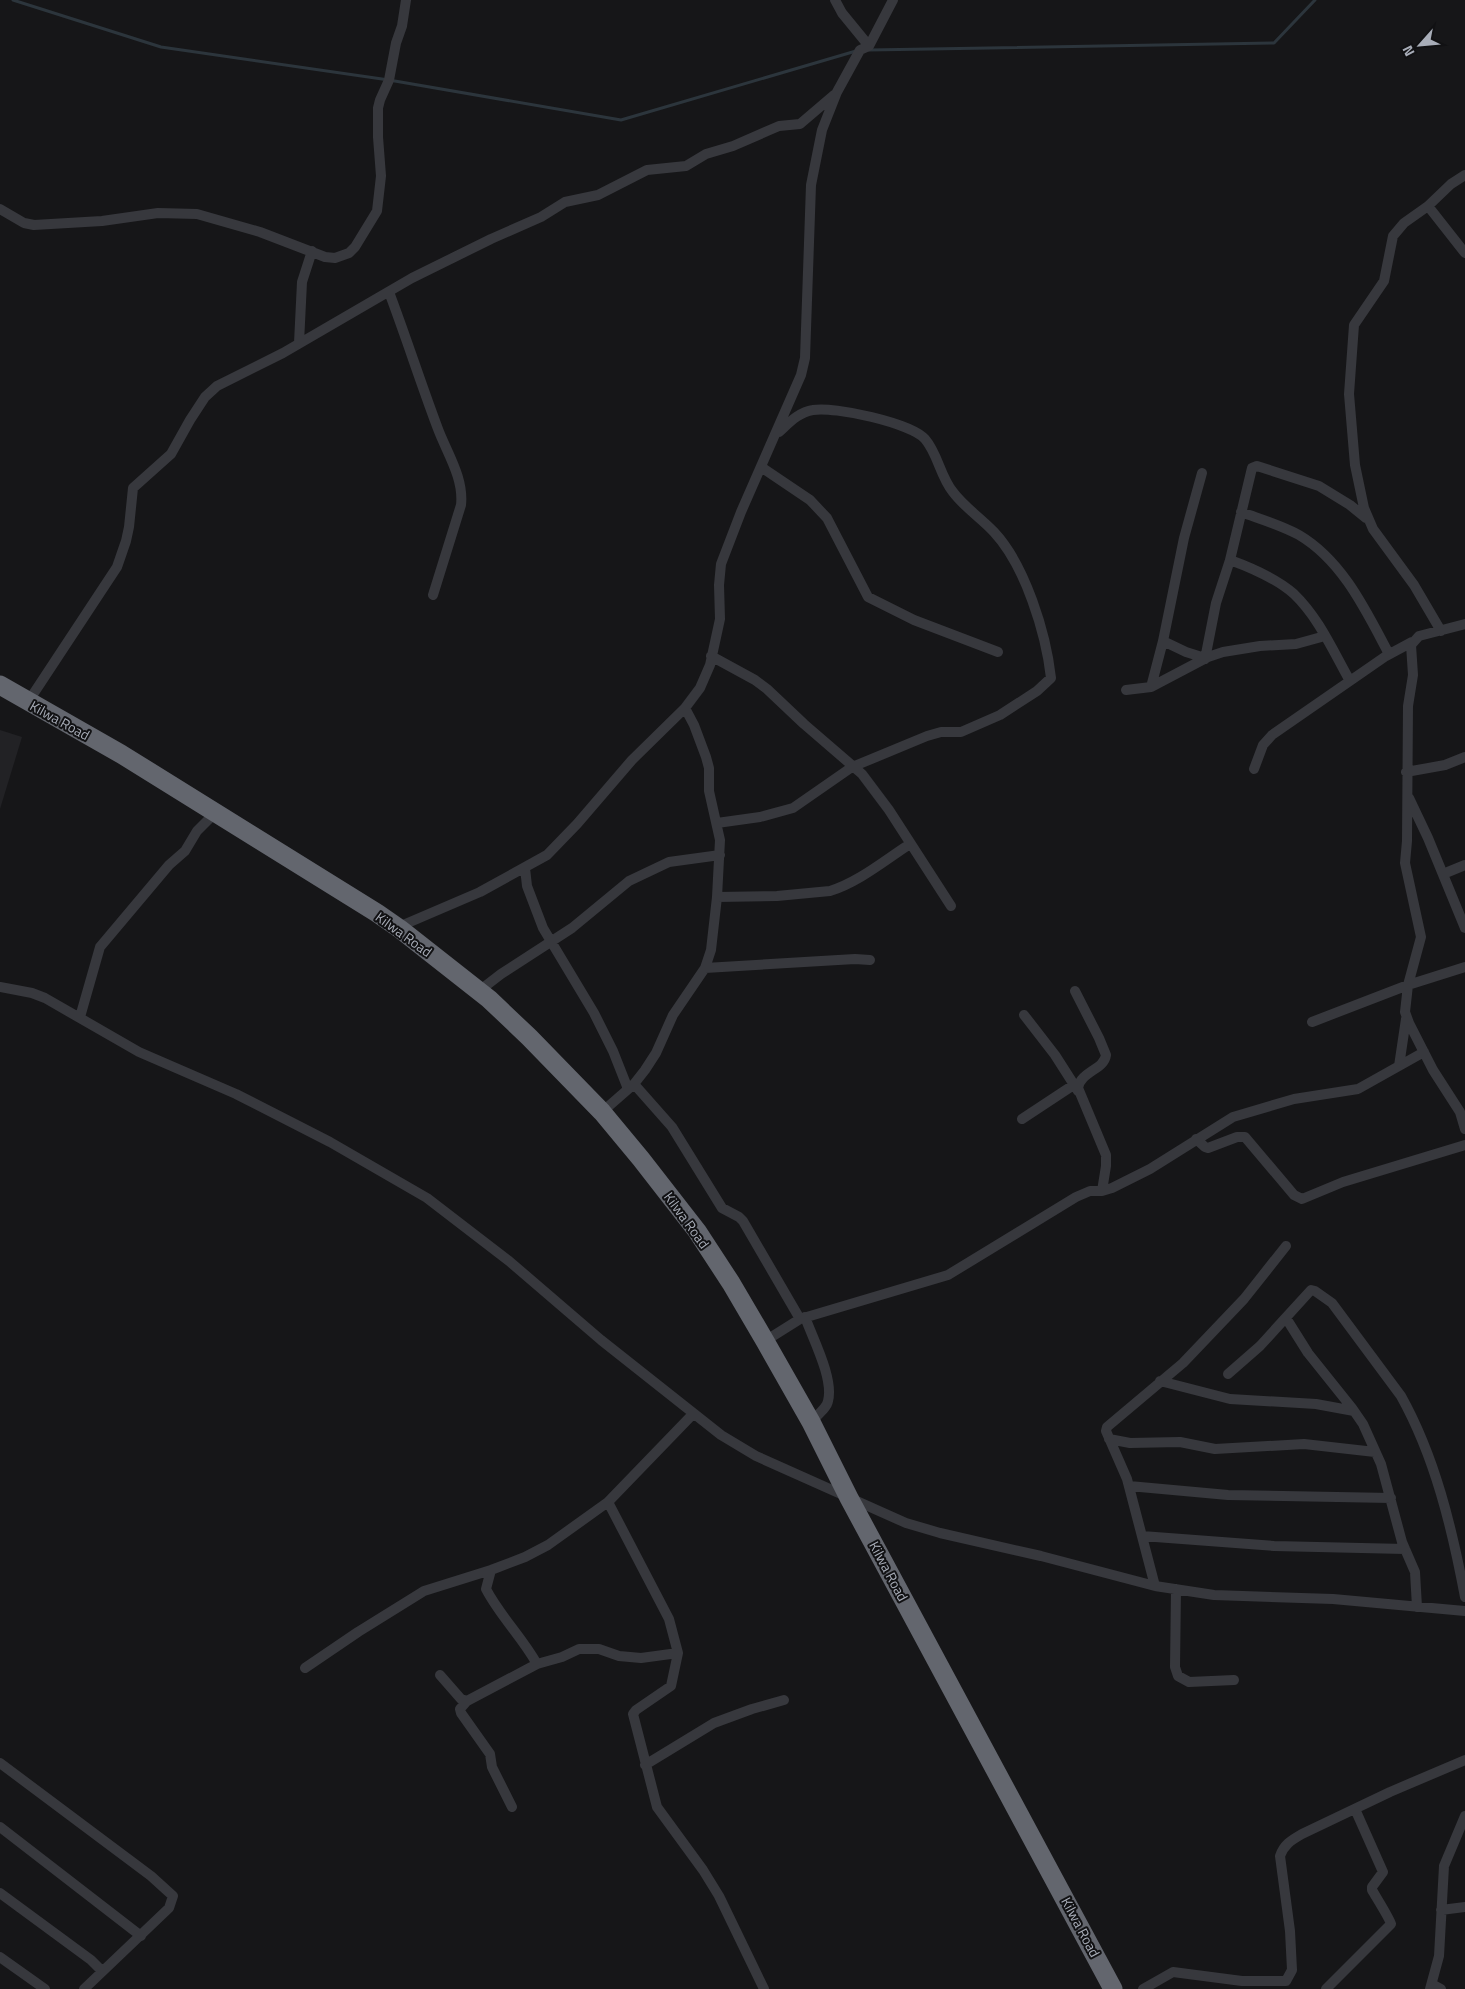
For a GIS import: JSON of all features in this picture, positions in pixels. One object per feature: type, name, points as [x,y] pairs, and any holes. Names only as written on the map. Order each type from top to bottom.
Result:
[{"type":"highway","name":"Kilwa Road","points":[[0,685],[121,754],[335,886],[400,929],[479,991],[529,1037],[602,1112],[642,1159],[697,1231],[731,1283],[765,1341],[811,1422],[848,1498],[1110,1988]]},
{"type":"street","points":[[0,209],[24,223],[34,225],[102,221],[158,213],[197,214],[260,232],[325,257],[334,258],[347,255],[355,247],[377,211],[381,176],[378,108],[389,80],[406,0]]},
{"type":"street","points":[[835,0],[842,13],[868,46]]},
{"type":"street","points":[[400,929],[403,925],[480,892],[547,855],[577,824],[632,760],[685,708],[706,677],[720,619],[719,585],[721,564],[741,512],[801,375],[805,358],[811,185],[822,130],[837,92],[860,50],[868,46],[893,0]]},
{"type":"street","points":[[28,702],[117,567],[126,541],[134,486],[171,454],[205,397],[217,386],[299,344],[439,264],[541,217],[569,200],[590,198],[647,170],[686,166],[706,154],[733,146],[772,129],[803,122],[837,92]]},
{"type":"street","points":[[1441,631],[1414,585],[1378,536],[1364,508],[1355,465],[1349,410],[1354,325],[1384,281],[1393,236],[1404,223],[1428,206],[1451,184],[1465,175]]},
{"type":"street","points":[[1428,206],[1465,253]]},
{"type":"street","points":[[299,344],[302,282],[312,251]]},
{"type":"street","points":[[389,292],[438,429],[454,467],[461,491],[461,505],[433,595]]},
{"type":"street","points":[[717,823],[760,817],[793,808],[852,767],[927,736],[941,732],[961,732],[1000,715],[1037,691],[1050,679],[1048,656],[1037,613],[1010,555],[994,532],[952,492],[923,437],[887,421],[829,408],[805,412],[796,417],[775,436]]},
{"type":"street","points":[[1205,658],[1216,603],[1230,560],[1251,470],[1257,466],[1319,486],[1350,505],[1369,520]]},
{"type":"street","points":[[761,467],[810,500],[827,518],[868,597],[914,620],[998,652]]},
{"type":"street","points":[[1151,687],[1184,538],[1202,473]]},
{"type":"street","points":[[1241,512],[1297,534],[1322,553],[1344,576],[1363,605],[1389,654]]},
{"type":"street","points":[[1230,560],[1254,569],[1293,594],[1314,618],[1350,681]]},
{"type":"street","points":[[1254,769],[1263,745],[1272,735],[1389,654],[1412,642],[1419,636],[1465,624]]},
{"type":"street","points":[[1126,690],[1151,687],[1216,654],[1239,648],[1296,644],[1325,636]]},
{"type":"street","points":[[1162,641],[1205,658]]},
{"type":"street","points":[[1399,1066],[1406,1018],[1405,1005],[1408,985],[1421,938],[1405,863],[1408,706],[1413,675],[1410,650],[1412,642]]},
{"type":"street","points":[[711,656],[742,672],[767,689],[862,774],[889,810],[950,906]]},
{"type":"street","points":[[602,1112],[631,1086],[656,1053],[673,1015],[705,968],[711,950],[720,855],[717,823],[709,791],[709,768],[706,757],[694,725],[685,708]]},
{"type":"street","points":[[1406,772],[1445,765],[1465,758]]},
{"type":"street","points":[[1407,796],[1443,874],[1465,928]]},
{"type":"street","points":[[80,1017],[100,948],[170,865],[185,851],[198,831],[215,813]]},
{"type":"street","points":[[717,897],[777,896],[830,891],[869,871],[910,844]]},
{"type":"street","points":[[479,991],[501,974],[551,943],[629,881],[669,862],[720,855]]},
{"type":"street","points":[[1443,874],[1465,865]]},
{"type":"street","points":[[525,868],[526,886],[543,928],[578,984],[631,1086],[672,1127],[722,1208],[742,1221],[802,1318],[826,1371],[829,1391],[828,1402],[811,1422]]},
{"type":"street","points":[[705,968],[856,959],[870,960]]},
{"type":"street","points":[[1312,1022],[1408,985],[1465,968]]},
{"type":"street","points":[[0,987],[32,993],[45,998],[139,1052],[236,1094],[330,1142],[428,1198],[509,1261],[601,1340],[693,1414],[740,1448],[848,1498],[906,1522],[940,1533],[1041,1556],[1155,1586],[1214,1595],[1333,1599],[1465,1611],[1465,1606]]},
{"type":"street","points":[[1022,1120],[1076,1087],[1084,1076],[1103,1062],[1106,1055],[1075,991]]},
{"type":"street","points":[[1024,1015],[1055,1055],[1076,1087],[1091,1116],[1106,1155],[1102,1191]]},
{"type":"street","points":[[1406,1018],[1433,1070],[1460,1112],[1465,1130]]},
{"type":"street","points":[[765,1341],[802,1318],[948,1275],[1076,1197],[1090,1191],[1102,1191],[1150,1169],[1233,1117],[1294,1099],[1358,1089],[1424,1052]]},
{"type":"street","points":[[1196,1139],[1205,1148],[1208,1148],[1245,1137],[1294,1195],[1302,1199],[1357,1178],[1465,1145]]},
{"type":"street","points":[[1155,1586],[1128,1486],[1122,1467],[1106,1433],[1107,1427],[1183,1363],[1234,1311],[1286,1246]]},
{"type":"street","points":[[1228,1374],[1260,1346],[1311,1290],[1329,1300],[1401,1396],[1427,1454],[1446,1513],[1465,1596]]},
{"type":"street","points":[[1286,1318],[1308,1353],[1363,1424],[1375,1452],[1405,1549],[1415,1572],[1417,1607]]},
{"type":"street","points":[[1160,1381],[1230,1399],[1316,1404],[1354,1411]]},
{"type":"street","points":[[305,1668],[424,1591],[491,1570],[525,1557],[548,1545],[608,1502],[693,1414]]},
{"type":"street","points":[[1109,1439],[1130,1443],[1180,1442],[1215,1449],[1304,1444],[1375,1452]]},
{"type":"street","points":[[1128,1486],[1228,1494],[1390,1498]]},
{"type":"street","points":[[608,1502],[664,1608],[678,1653],[671,1686],[633,1714],[657,1807],[703,1870],[719,1896],[764,1989]]},
{"type":"street","points":[[1142,1536],[1274,1546],[1405,1549]]},
{"type":"street","points":[[491,1570],[486,1589],[501,1615],[526,1644],[537,1664]]},
{"type":"street","points":[[1176,1589],[1175,1667],[1178,1676],[1190,1682],[1234,1680]]},
{"type":"street","points":[[512,1807],[492,1767],[490,1754],[461,1714],[460,1709],[467,1701],[537,1664],[585,1648],[599,1649],[619,1656],[641,1658],[678,1653]]},
{"type":"street","points":[[440,1675],[461,1699],[467,1701]]},
{"type":"street","points":[[645,1765],[714,1723],[784,1700]]},
{"type":"street","points":[[1144,1989],[1173,1972],[1242,1981],[1278,1982],[1287,1980],[1292,1970],[1290,1931],[1280,1856],[1289,1842],[1302,1834],[1465,1760]]},
{"type":"street","points":[[0,1763],[151,1876],[172,1894],[174,1898],[169,1908],[84,1989]]},
{"type":"street","points":[[1326,1989],[1390,1924],[1372,1890],[1383,1872],[1355,1810]]},
{"type":"street","points":[[1435,1987],[1439,1956],[1440,1910],[1444,1866],[1465,1816]]},
{"type":"street","points":[[0,1827],[141,1936]]},
{"type":"street","points":[[0,1893],[91,1960],[102,1971]]},
{"type":"street","points":[[1440,1910],[1465,1907]]},
{"type":"street","points":[[0,1957],[45,1989]]},
{"type":"shaded area","points":[[0,730],[22,737],[0,809]]},
{"type":"waterway","points":[[13,0],[161,47],[389,80],[621,120],[856,51]]},
{"type":"waterway","points":[[869,50],[1274,43],[1315,0]]}]
